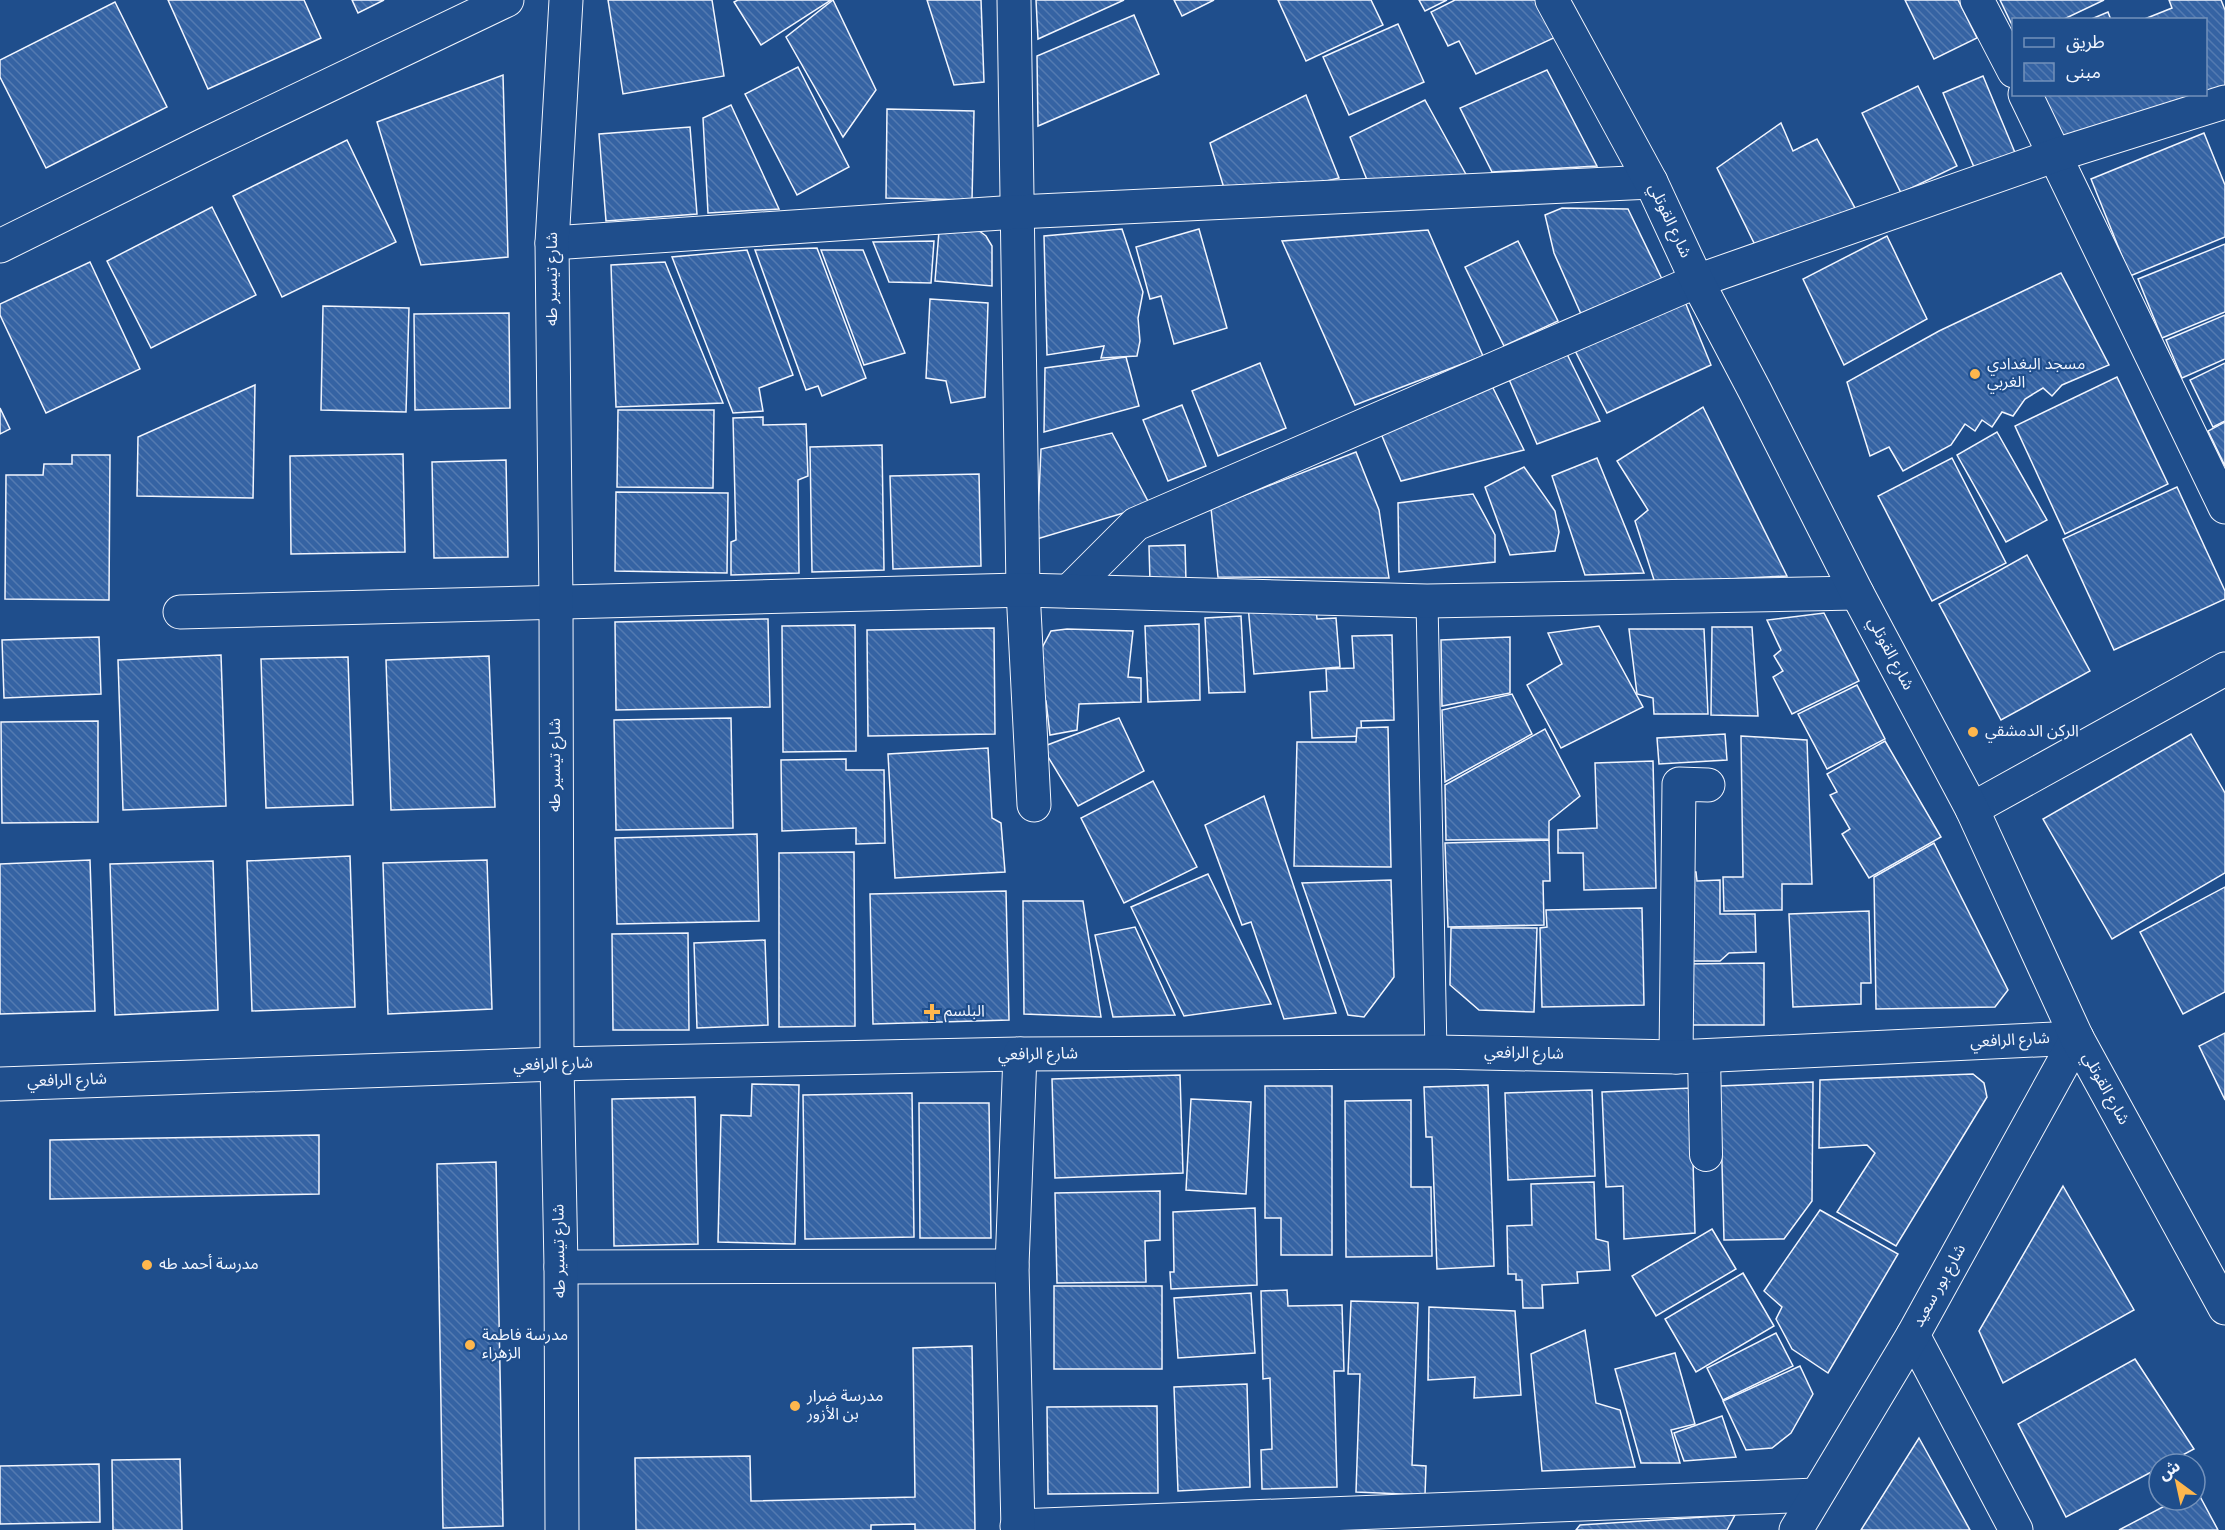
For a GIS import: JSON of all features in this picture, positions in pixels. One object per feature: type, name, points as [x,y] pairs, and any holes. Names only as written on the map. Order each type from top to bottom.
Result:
[{"type":"street","points":[[0,246],[204,145],[507,0]]},
{"type":"street","name":"شارع تيسير طه","points":[[562,1530],[552,243],[566,0]]},
{"type":"street","points":[[1014,0],[1023,590],[1034,805]]},
{"type":"street","name":"شارع القوتلي","points":[[1552,0],[1651,182],[1697,281],[1857,593],[1972,809],[2077,1038],[2225,1308]]},
{"type":"street","points":[[1977,0],[2012,69]]},
{"type":"street","points":[[2026,96],[2225,507]]},
{"type":"street","points":[[1069,591],[1136,524],[1697,281],[2056,155],[2225,102]]},
{"type":"street","points":[[552,243],[1017,212],[1651,182]]},
{"type":"street","points":[[180,612],[1023,590],[1427,601],[1857,593]]},
{"type":"street","points":[[1972,809],[2225,669]]},
{"type":"street","points":[[1706,1155],[1690,1057],[1679,784],[1707,785]]},
{"type":"street","name":"شارع الرافعي","points":[[0,1084],[557,1064],[1020,1054],[1436,1052],[1690,1057],[2077,1038]]},
{"type":"street","name":"شارع بور سعيد","points":[[1796,1530],[1913,1335],[2077,1038]]},
{"type":"street","points":[[1020,1054],[1012,1266],[1018,1528],[1816,1495]]},
{"type":"street","points":[[561,1267],[1012,1266]]},
{"type":"street","points":[[1913,1335],[2016,1530]]},
{"type":"lane","points":[[1427,601],[1436,1052]]},
{"type":"building","points":[[168,0],[304,0],[321,38],[208,89]]},
{"type":"building","points":[[352,0],[384,0],[358,13]]},
{"type":"building","points":[[608,0],[712,0],[724,76],[623,94]]},
{"type":"building","points":[[738,0],[831,0],[761,45],[734,2]]},
{"type":"building","points":[[833,0],[876,90],[843,137],[786,37]]},
{"type":"building","points":[[927,0],[981,0],[984,82],[954,85]]},
{"type":"building","points":[[1036,0],[1124,0],[1038,39]]},
{"type":"building","points":[[1174,0],[1214,0],[1182,16]]},
{"type":"building","points":[[1278,0],[1371,0],[1383,25],[1306,61]]},
{"type":"building","points":[[1419,0],[1447,0],[1425,11]]},
{"type":"building","points":[[1455,0],[1538,0],[1558,36],[1476,74],[1459,41],[1448,46],[1431,12]]},
{"type":"building","points":[[1905,0],[1958,0],[1977,38],[1934,59]]},
{"type":"building","points":[[2000,0],[2104,0],[2066,18],[2012,18],[2012,25]]},
{"type":"building","points":[[2169,0],[2221,0],[2225,10],[2225,90],[2062,152],[2041,96],[2207,96],[2207,18],[2147,18],[2172,8]]},
{"type":"building","points":[[115,2],[167,107],[46,168],[0,77],[0,60]]},
{"type":"building","points":[[2108,12],[2110,18],[2094,18]]},
{"type":"building","points":[[1134,15],[1159,74],[1038,126],[1037,56]]},
{"type":"building","points":[[1398,24],[1424,82],[1349,115],[1323,57]]},
{"type":"building","points":[[798,67],[849,167],[797,195],[745,94]]},
{"type":"building","points":[[1547,70],[1597,166],[1492,172],[1460,108]]},
{"type":"building","points":[[503,75],[508,257],[421,265],[377,122]]},
{"type":"building","points":[[1983,76],[2016,155],[1976,172],[1943,93]]},
{"type":"building","points":[[1918,86],[1957,166],[1901,193],[1862,113]]},
{"type":"building","points":[[1306,95],[1339,178],[1229,204],[1210,143]]},
{"type":"building","points":[[1425,100],[1468,178],[1369,185],[1350,137]]},
{"type":"building","points":[[731,105],[779,209],[708,213],[703,118]]},
{"type":"building","points":[[887,109],[974,111],[972,200],[886,198]]},
{"type":"building","points":[[1781,123],[1793,151],[1817,139],[1855,208],[1757,249],[1717,168]]},
{"type":"building","points":[[690,127],[697,214],[606,221],[599,134]]},
{"type":"building","points":[[2204,133],[2225,185],[2225,237],[2130,276],[2091,179]]},
{"type":"building","points":[[347,140],[396,242],[282,297],[233,196]]},
{"type":"building","points":[[212,207],[256,295],[151,348],[107,261]]},
{"type":"building","points":[[1562,208],[1628,209],[1662,279],[1581,314],[1554,253],[1545,215]]},
{"type":"building","points":[[1122,229],[1143,292],[1138,318],[1140,341],[1137,356],[1101,358],[1104,346],[1047,355],[1044,236]]},
{"type":"building","points":[[1199,229],[1227,328],[1174,344],[1161,296],[1150,299],[1136,247]]},
{"type":"building","points":[[978,230],[986,236],[992,246],[992,286],[935,281],[939,231]]},
{"type":"building","points":[[1428,230],[1483,356],[1355,405],[1282,241]]},
{"type":"building","points":[[1887,236],[1927,319],[1844,365],[1803,279]]},
{"type":"building","points":[[934,241],[931,283],[889,282],[873,242]]},
{"type":"building","points":[[1518,241],[1558,321],[1504,346],[1465,267]]},
{"type":"building","points":[[2225,244],[2225,312],[2162,338],[2138,279]]},
{"type":"building","points":[[817,248],[866,378],[822,396],[818,386],[806,390],[755,250]]},
{"type":"building","points":[[747,250],[793,375],[759,388],[763,411],[733,413],[672,257]]},
{"type":"building","points":[[821,250],[863,250],[905,353],[864,365]]},
{"type":"building","points":[[90,262],[140,369],[46,413],[0,315],[0,304]]},
{"type":"building","points":[[665,262],[723,403],[616,407],[611,265]]},
{"type":"building","name":"مسجد البغدادي الغربي","points":[[2061,273],[2109,365],[2062,385],[2052,396],[2043,388],[2025,399],[2013,416],[2002,412],[1992,427],[1982,420],[1975,431],[1965,424],[1951,445],[1903,471],[1889,447],[1870,456],[1847,382],[1939,331]]},
{"type":"building","points":[[1683,297],[1711,365],[1607,413],[1569,339]]},
{"type":"building","points":[[930,299],[988,303],[985,397],[951,403],[946,381],[926,378]]},
{"type":"building","points":[[323,306],[409,308],[406,412],[321,410]]},
{"type":"building","points":[[509,313],[510,408],[415,410],[414,314]]},
{"type":"building","points":[[2225,315],[2225,359],[2182,378],[2166,340]]},
{"type":"building","points":[[1562,344],[1600,421],[1537,444],[1508,377]]},
{"type":"building","points":[[1126,357],[1139,406],[1044,432],[1045,368]]},
{"type":"building","points":[[1260,363],[1286,428],[1218,456],[1192,391]]},
{"type":"building","points":[[2225,363],[2225,421],[2213,427],[2190,380]]},
{"type":"building","points":[[2117,377],[2168,484],[2065,534],[2015,426]]},
{"type":"building","points":[[1490,382],[1524,450],[1401,481],[1379,429]]},
{"type":"building","points":[[255,385],[253,498],[137,496],[138,437]]},
{"type":"building","points":[[1182,405],[1206,466],[1168,481],[1143,420]]},
{"type":"building","points":[[1703,407],[1787,576],[1655,583],[1635,521],[1648,510],[1617,461]]},
{"type":"building","points":[[0,408],[10,429],[0,434]]},
{"type":"building","points":[[618,410],[714,410],[713,488],[617,487]]},
{"type":"building","points":[[763,417],[763,425],[806,424],[808,476],[798,480],[799,573],[731,575],[731,542],[736,540],[733,418]]},
{"type":"building","points":[[2225,422],[2225,466],[2208,431]]},
{"type":"building","points":[[1997,432],[2047,520],[2006,542],[1957,455]]},
{"type":"building","points":[[1112,433],[1150,505],[1037,539],[1041,449]]},
{"type":"building","points":[[882,445],[884,570],[812,572],[810,447]]},
{"type":"building","points":[[1356,452],[1379,510],[1389,578],[1218,577],[1211,508]]},
{"type":"building","points":[[403,454],[405,552],[291,554],[290,456]]},
{"type":"building","points":[[72,455],[110,455],[109,600],[5,599],[6,475],[43,475],[44,464],[72,464]]},
{"type":"building","points":[[1597,458],[1644,573],[1585,575],[1552,476]]},
{"type":"building","points":[[1952,458],[2006,563],[1932,601],[1878,496]]},
{"type":"building","points":[[506,460],[508,557],[434,558],[432,462]]},
{"type":"building","points":[[1524,467],[1555,511],[1559,532],[1555,551],[1510,555],[1485,487]]},
{"type":"building","points":[[979,474],[981,566],[893,569],[890,476]]},
{"type":"building","points":[[2177,487],[2225,591],[2225,599],[2114,650],[2063,539]]},
{"type":"building","points":[[616,492],[728,493],[727,573],[615,571]]},
{"type":"building","points":[[1473,494],[1495,535],[1495,562],[1399,572],[1398,503]]},
{"type":"building","points":[[1185,545],[1186,581],[1150,582],[1149,546]]},
{"type":"building","points":[[2027,555],[2090,671],[2001,720],[1939,604]]},
{"type":"building","points":[[1315,599],[1317,619],[1336,618],[1340,667],[1254,674],[1248,605]]},
{"type":"building","points":[[1824,613],[1859,681],[1792,714],[1773,677],[1783,671],[1774,656],[1781,650],[1767,620]]},
{"type":"building","points":[[1241,616],[1245,692],[1209,693],[1205,618]]},
{"type":"building","points":[[768,619],[770,707],[616,710],[615,622]]},
{"type":"building","points":[[1199,624],[1200,700],[1148,702],[1145,626]]},
{"type":"building","points":[[855,625],[856,751],[783,752],[782,626]]},
{"type":"building","points":[[1599,626],[1643,707],[1561,748],[1527,685],[1562,664],[1548,633]]},
{"type":"building","points":[[1712,627],[1752,627],[1758,716],[1711,715]]},
{"type":"building","points":[[994,628],[995,734],[868,736],[867,630]]},
{"type":"building","points":[[1067,629],[1133,631],[1128,677],[1141,678],[1141,702],[1079,704],[1077,730],[1050,735],[1046,701],[1040,701],[1042,648],[1051,631]]},
{"type":"building","points":[[1629,629],[1704,629],[1708,714],[1654,714],[1653,698],[1637,694]]},
{"type":"building","points":[[1392,635],[1394,720],[1361,721],[1362,736],[1312,738],[1310,692],[1327,691],[1326,669],[1354,668],[1352,636]]},
{"type":"building","points":[[99,637],[101,694],[4,698],[2,640]]},
{"type":"building","points":[[1510,637],[1510,693],[1442,706],[1441,640]]},
{"type":"building","points":[[221,655],[226,806],[123,810],[118,660]]},
{"type":"building","points":[[489,656],[495,807],[391,810],[386,660]]},
{"type":"building","points":[[348,657],[353,805],[266,808],[261,659]]},
{"type":"building","points":[[1857,685],[1885,739],[1827,769],[1798,714]]},
{"type":"building","points":[[1512,694],[1532,734],[1445,782],[1442,710]]},
{"type":"building","points":[[731,718],[733,828],[616,830],[614,720]]},
{"type":"building","points":[[1119,718],[1144,771],[1078,806],[1042,747]]},
{"type":"building","points":[[98,721],[98,822],[2,823],[1,722]]},
{"type":"building","points":[[1388,727],[1391,867],[1294,866],[1297,742],[1356,742],[1357,728]]},
{"type":"building","points":[[1545,729],[1580,796],[1549,821],[1549,839],[1446,840],[1445,785]]},
{"type":"building","points":[[1725,734],[1727,760],[1659,764],[1657,738]]},
{"type":"building","points":[[2191,734],[2225,793],[2225,873],[2112,939],[2043,819]]},
{"type":"building","points":[[1741,736],[1807,740],[1812,884],[1782,884],[1782,910],[1724,911],[1723,877],[1743,877]]},
{"type":"building","points":[[1885,741],[1941,837],[1869,878],[1842,834],[1850,829],[1830,795],[1837,792],[1827,774]]},
{"type":"building","points":[[988,748],[992,818],[1001,823],[1005,872],[895,878],[888,754]]},
{"type":"building","points":[[846,759],[846,770],[884,770],[885,843],[856,844],[856,828],[782,831],[781,760]]},
{"type":"building","points":[[1653,761],[1656,888],[1584,890],[1583,853],[1558,853],[1558,830],[1597,828],[1595,763]]},
{"type":"building","points":[[1153,781],[1197,867],[1124,903],[1081,818]]},
{"type":"building","points":[[1264,796],[1336,1013],[1284,1019],[1251,922],[1242,925],[1205,825]]},
{"type":"building","points":[[757,834],[759,921],[617,924],[615,838]]},
{"type":"building","points":[[1549,840],[1550,881],[1543,881],[1544,925],[1448,927],[1445,843]]},
{"type":"building","points":[[1934,843],[2008,990],[1995,1007],[1876,1009],[1874,877]]},
{"type":"building","points":[[854,852],[855,1026],[779,1027],[779,853]]},
{"type":"building","points":[[350,856],[355,1007],[252,1011],[247,861]]},
{"type":"building","points":[[90,860],[95,1011],[0,1014],[0,864]]},
{"type":"building","points":[[487,860],[492,1009],[388,1014],[383,863]]},
{"type":"building","points":[[213,861],[218,1010],[115,1015],[110,864]]},
{"type":"building","points":[[1681,872],[1696,872],[1697,881],[1720,880],[1720,914],[1755,914],[1756,952],[1729,953],[1720,961],[1683,961]]},
{"type":"building","points":[[1208,874],[1271,1004],[1184,1016],[1131,907]]},
{"type":"building","points":[[1391,880],[1394,977],[1364,1017],[1348,1015],[1302,883]]},
{"type":"building","points":[[2225,887],[2225,992],[2183,1014],[2140,932]]},
{"type":"building","points":[[1006,891],[1009,1020],[873,1024],[870,894]]},
{"type":"building","points":[[1023,901],[1083,901],[1101,1017],[1024,1014]]},
{"type":"building","points":[[1642,908],[1644,1005],[1542,1007],[1540,928],[1547,927],[1546,910]]},
{"type":"building","points":[[1869,911],[1871,983],[1861,983],[1861,1004],[1793,1007],[1789,914]]},
{"type":"building","points":[[1135,927],[1175,1015],[1113,1017],[1095,935]]},
{"type":"building","points":[[1451,928],[1537,928],[1534,1012],[1479,1010],[1450,985]]},
{"type":"building","points":[[688,933],[689,1030],[613,1030],[612,934]]},
{"type":"building","points":[[765,940],[768,1025],[697,1028],[694,943]]},
{"type":"building","points":[[1764,963],[1764,1025],[1684,1025],[1684,964]]},
{"type":"building","points":[[2225,1033],[2225,1100],[2199,1046]]},
{"type":"building","points":[[1973,1074],[1984,1083],[1987,1097],[1896,1246],[1837,1212],[1875,1153],[1867,1145],[1819,1148],[1820,1080]]},
{"type":"building","points":[[1180,1075],[1183,1173],[1055,1178],[1052,1079]]},
{"type":"building","points":[[1813,1082],[1812,1201],[1784,1239],[1724,1240],[1720,1086]]},
{"type":"building","points":[[752,1084],[799,1085],[795,1244],[718,1242],[721,1115],[751,1116]]},
{"type":"building","points":[[1488,1085],[1494,1266],[1437,1269],[1432,1137],[1426,1137],[1424,1087]]},
{"type":"building","points":[[1265,1086],[1332,1086],[1332,1255],[1281,1255],[1281,1218],[1265,1218]]},
{"type":"building","points":[[1691,1088],[1695,1233],[1624,1239],[1623,1186],[1606,1187],[1602,1092]]},
{"type":"building","points":[[1592,1090],[1595,1176],[1508,1180],[1505,1093]]},
{"type":"building","points":[[912,1093],[914,1237],[805,1239],[803,1095]]},
{"type":"building","points":[[695,1097],[698,1244],[614,1246],[612,1099]]},
{"type":"building","points":[[1191,1099],[1251,1102],[1246,1194],[1186,1190]]},
{"type":"building","points":[[1411,1100],[1411,1187],[1431,1187],[1432,1256],[1346,1257],[1345,1101]]},
{"type":"building","points":[[919,1103],[989,1103],[991,1238],[920,1238]]},
{"type":"building","points":[[319,1135],[319,1194],[50,1199],[50,1140]]},
{"type":"building","name":"مدرسة فاطمة الزهراء","points":[[496,1162],[503,1526],[443,1528],[437,1164]]},
{"type":"building","points":[[1594,1182],[1596,1239],[1608,1242],[1610,1270],[1577,1272],[1578,1283],[1542,1285],[1543,1308],[1523,1308],[1522,1280],[1516,1280],[1516,1274],[1508,1274],[1507,1226],[1532,1225],[1531,1184]]},
{"type":"building","points":[[2063,1186],[2134,1310],[2003,1383],[1979,1331]]},
{"type":"building","points":[[1160,1191],[1160,1240],[1145,1241],[1146,1282],[1057,1283],[1055,1193]]},
{"type":"building","points":[[1255,1208],[1257,1285],[1171,1289],[1170,1272],[1174,1272],[1173,1212]]},
{"type":"building","points":[[1820,1210],[1898,1254],[1828,1373],[1792,1349],[1776,1319],[1782,1307],[1764,1291]]},
{"type":"building","points":[[1712,1229],[1736,1269],[1656,1316],[1632,1276]]},
{"type":"building","points":[[1743,1273],[1774,1326],[1696,1372],[1665,1319]]},
{"type":"building","points":[[1054,1286],[1162,1286],[1162,1369],[1054,1369]]},
{"type":"building","points":[[1287,1290],[1288,1306],[1342,1305],[1344,1371],[1334,1371],[1337,1487],[1262,1489],[1261,1450],[1272,1449],[1270,1378],[1263,1379],[1261,1291]]},
{"type":"building","points":[[1251,1293],[1255,1353],[1178,1358],[1174,1298]]},
{"type":"building","points":[[1351,1301],[1418,1303],[1412,1465],[1426,1466],[1425,1495],[1356,1492],[1360,1374],[1348,1374]]},
{"type":"building","points":[[1429,1307],[1515,1311],[1521,1395],[1474,1398],[1475,1377],[1428,1380]]},
{"type":"building","points":[[1585,1330],[1596,1403],[1620,1410],[1635,1467],[1542,1471],[1531,1354]]},
{"type":"building","points":[[1776,1333],[1793,1366],[1723,1400],[1707,1368]]},
{"type":"building","name":"مدرسة ضرار بن الأزور","points":[[972,1346],[975,1530],[915,1530],[915,1524],[871,1525],[871,1530],[636,1530],[635,1458],[750,1456],[751,1501],[915,1497],[913,1348]]},
{"type":"building","points":[[1675,1353],[1695,1424],[1671,1430],[1680,1463],[1641,1463],[1615,1369]]},
{"type":"building","points":[[2135,1359],[2194,1449],[2188,1452],[2147,1452],[2147,1474],[2066,1517],[2018,1424]]},
{"type":"building","points":[[1800,1366],[1813,1394],[1791,1433],[1772,1448],[1746,1450],[1723,1401]]},
{"type":"building","points":[[1247,1384],[1250,1487],[1178,1491],[1174,1387]]},
{"type":"building","points":[[1157,1406],[1158,1493],[1048,1494],[1047,1407]]},
{"type":"building","points":[[1722,1416],[1736,1457],[1684,1461],[1674,1433]]},
{"type":"building","points":[[1919,1438],[1970,1530],[1861,1530]]},
{"type":"building","points":[[180,1459],[182,1530],[113,1530],[112,1460]]},
{"type":"building","points":[[99,1464],[100,1522],[0,1524],[0,1466]]},
{"type":"building","points":[[2207,1510],[2218,1530],[2119,1530],[2153,1512],[2207,1512]]},
{"type":"building","points":[[1735,1515],[1727,1530],[1576,1530],[1580,1525]]},
{"type":"place","name":"مسجد البغدادي الغربي","points":[[1975,374]]},
{"type":"place","name":"الركن الدمشقي","points":[[1973,732]]},
{"type":"place","name":"البلسم","points":[[932,1012]]},
{"type":"place","name":"مدرسة أحمد طه","points":[[147,1265]]},
{"type":"place","name":"مدرسة فاطمة الزهراء","points":[[470,1345]]},
{"type":"place","name":"مدرسة ضرار بن الأزور","points":[[795,1406]]}]
